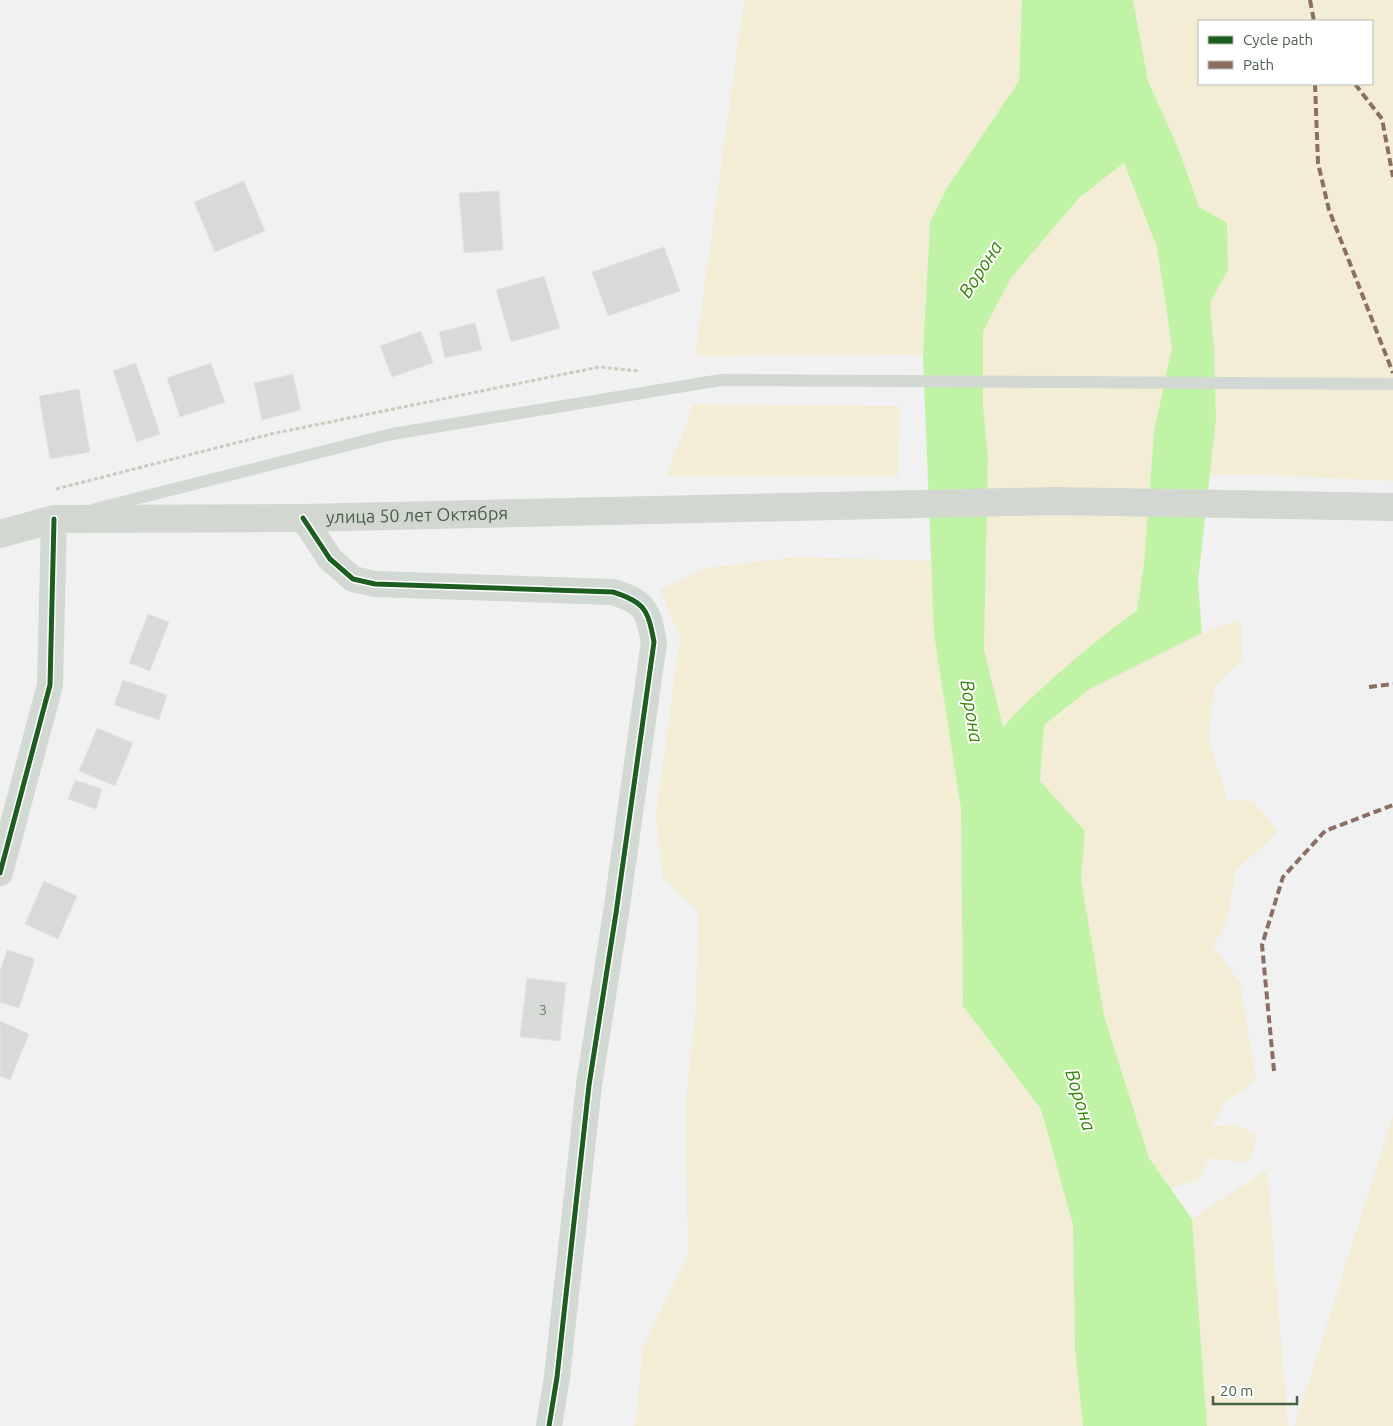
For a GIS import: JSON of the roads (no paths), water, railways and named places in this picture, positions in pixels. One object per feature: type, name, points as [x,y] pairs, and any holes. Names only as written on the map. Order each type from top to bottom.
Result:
[{"type":"main road","name":"улица 50 лет Октября","points":[[0,534],[54,519],[303,518],[656,508],[1055,500],[1393,508]]},
{"type":"street","points":[[303,518],[330,558],[353,579],[375,584],[613,592],[634,599],[650,618],[654,642],[616,913],[589,1085],[549,1426]]},
{"type":"street","points":[[0,873],[50,685],[54,519]]},
{"type":"lane","points":[[54,519],[392,434],[721,380],[1393,384]]},
{"type":"water","name":"Ворона","points":[[1022,0],[1133,0],[1148,81],[1179,150],[1199,207],[1227,223],[1228,270],[1210,303],[1214,349],[1216,419],[1198,581],[1202,633],[1090,689],[1044,725],[1040,781],[1085,831],[1081,879],[1104,1016],[1149,1158],[1192,1219],[1207,1426],[1083,1426],[1075,1349],[1073,1225],[1041,1109],[963,1006],[961,809],[934,634],[923,355],[930,222],[947,188],[1019,81]],"holes":[[[1124,163],[1157,247],[1172,347],[1154,432],[1144,564],[1137,610],[1067,666],[1034,695],[1003,727],[984,649],[988,457],[983,406],[983,331],[1011,278],[1079,198]]]}]
